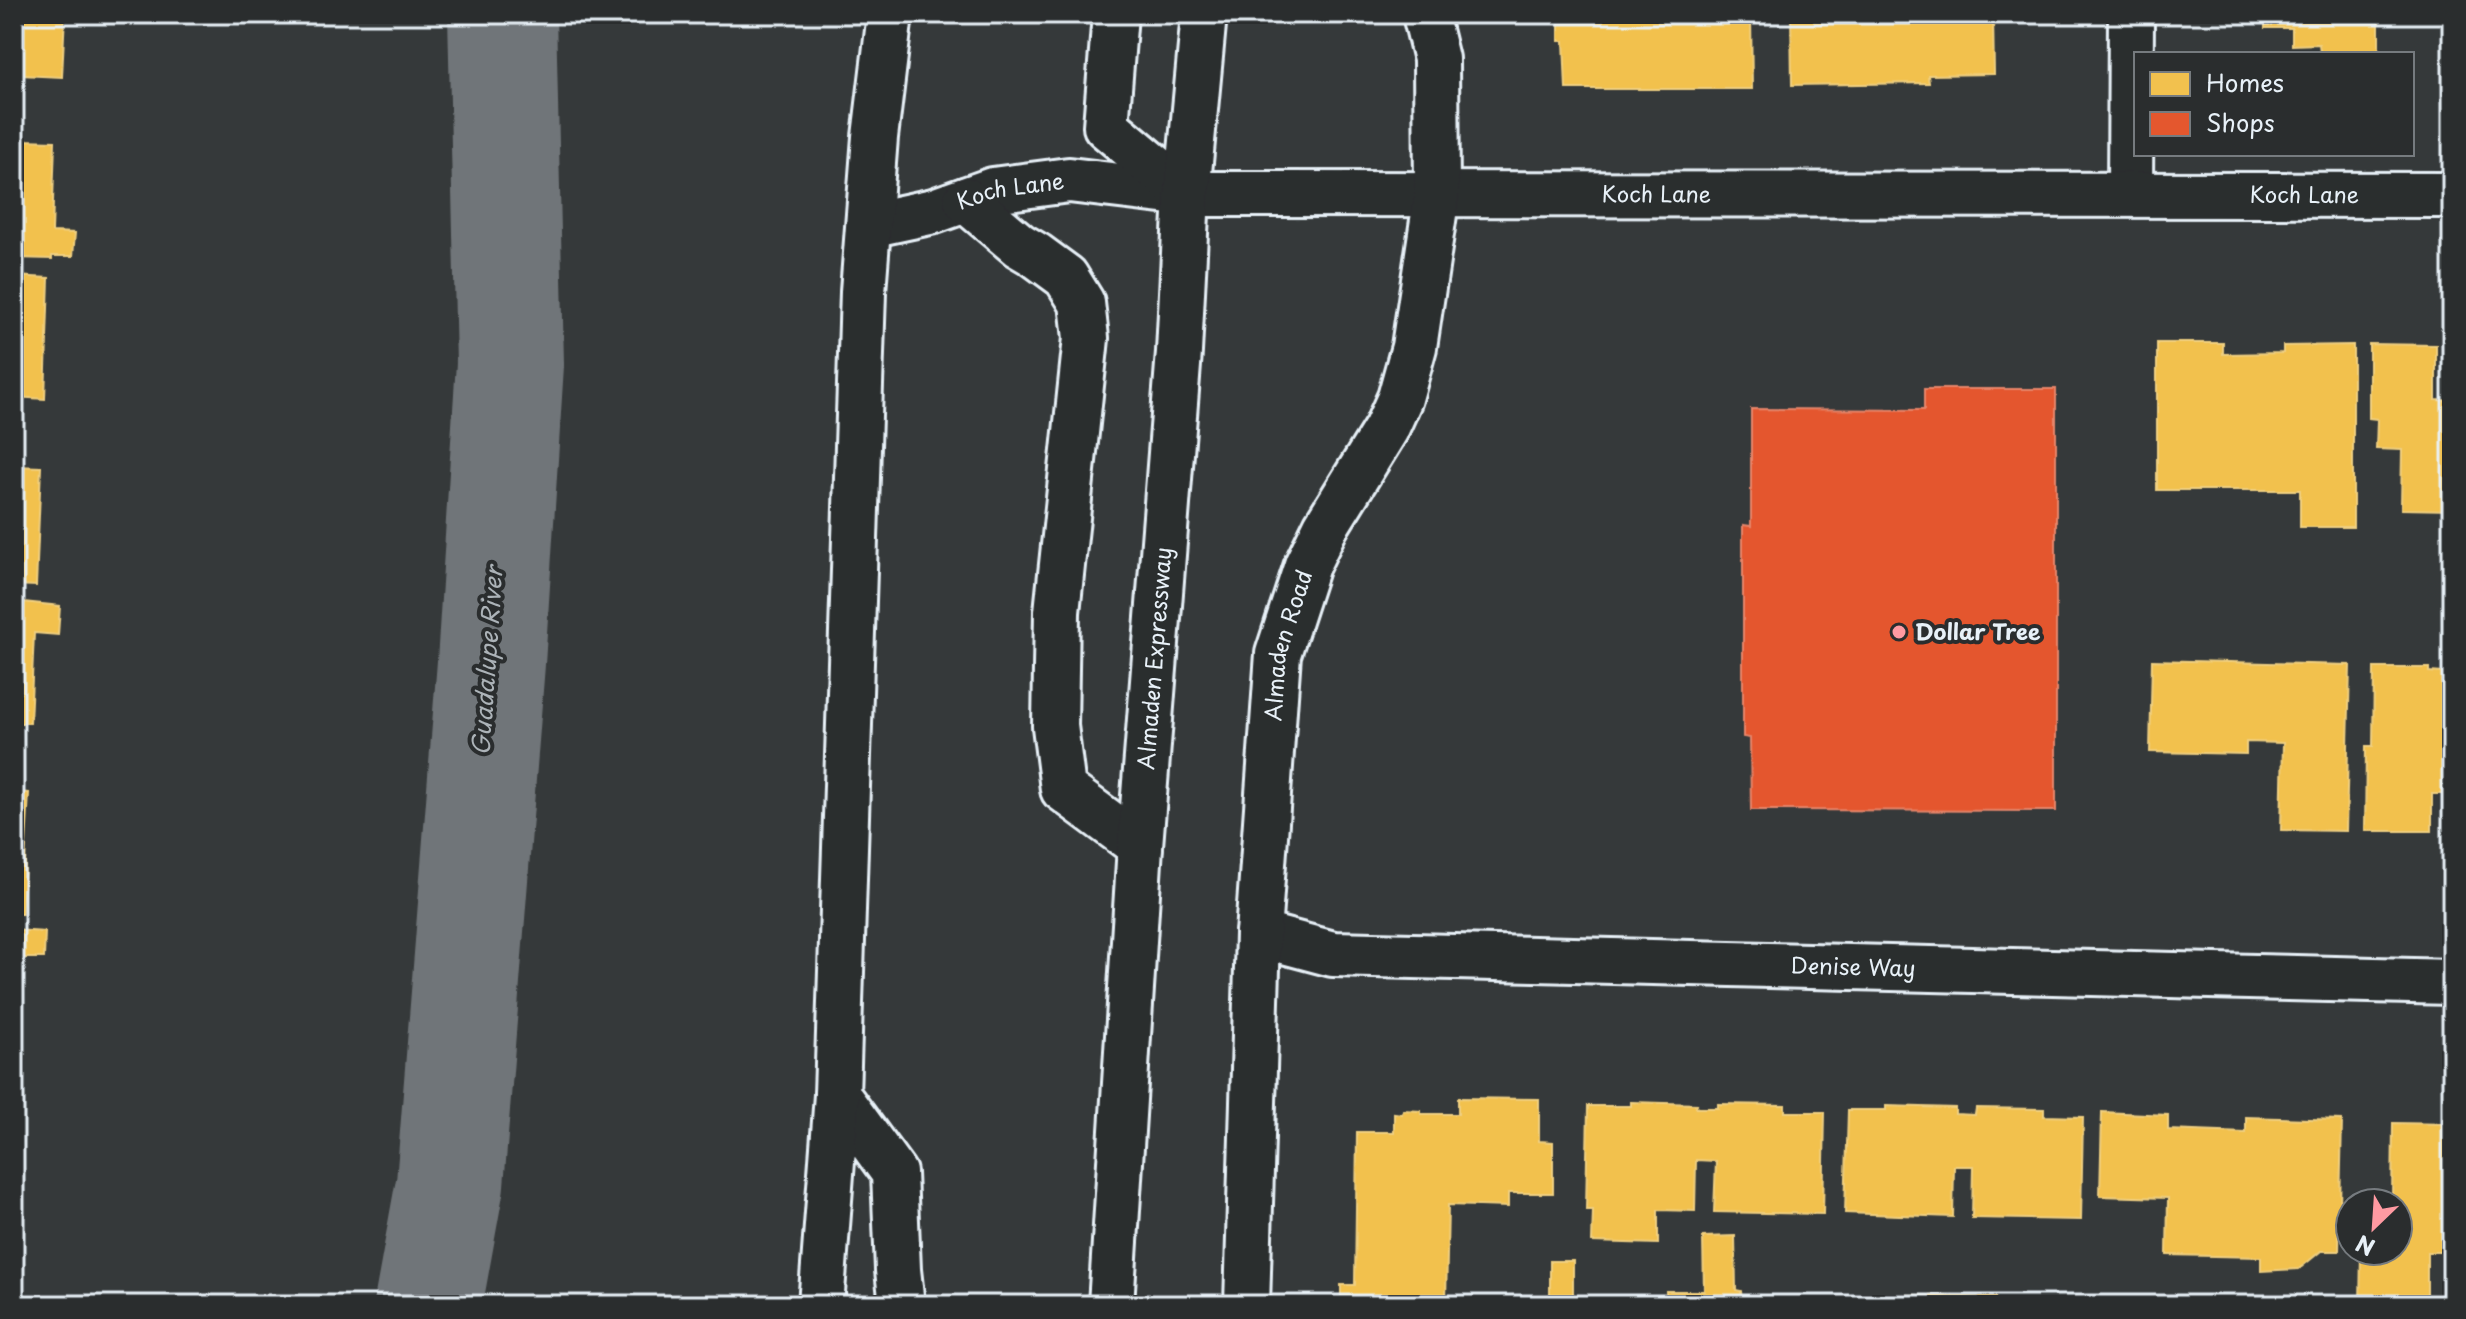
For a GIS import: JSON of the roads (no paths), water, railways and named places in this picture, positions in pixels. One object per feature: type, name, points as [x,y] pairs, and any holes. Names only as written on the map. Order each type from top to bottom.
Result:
[{"type":"street","points":[[821,1305],[837,1095],[863,292],[875,137],[890,14]]},
{"type":"street","points":[[1115,14],[1106,126],[1187,194]]},
{"type":"street","name":"Almaden Expressway","points":[[1111,1305],[1140,846],[1179,352],[1187,194],[1204,14]]},
{"type":"street","name":"Almaden Road","points":[[1247,1305],[1258,934],[1278,654],[1307,565],[1326,526],[1386,429],[1400,398],[1414,347],[1437,194],[1436,59],[1425,14]]},
{"type":"street","points":[[2130,194],[2131,14]]},
{"type":"street","name":"Koch Lane","points":[[869,225],[934,211],[993,190],[1069,180],[1187,194],[2452,195]]},
{"type":"street","points":[[966,200],[1019,245],[1066,277],[1082,303],[1086,338],[1057,612],[1055,726],[1063,789],[1140,846]]},
{"type":"street","name":"Denise Way","points":[[1258,934],[1333,954],[2452,982]]},
{"type":"street","points":[[837,1095],[894,1173],[902,1305]]},
{"type":"waterway","name":"Guadalupe River","points":[[428,1305],[450,1184],[491,663],[510,364],[502,14]]},
{"type":"place","name":"Dollar Tree","points":[[1899,632]]}]
